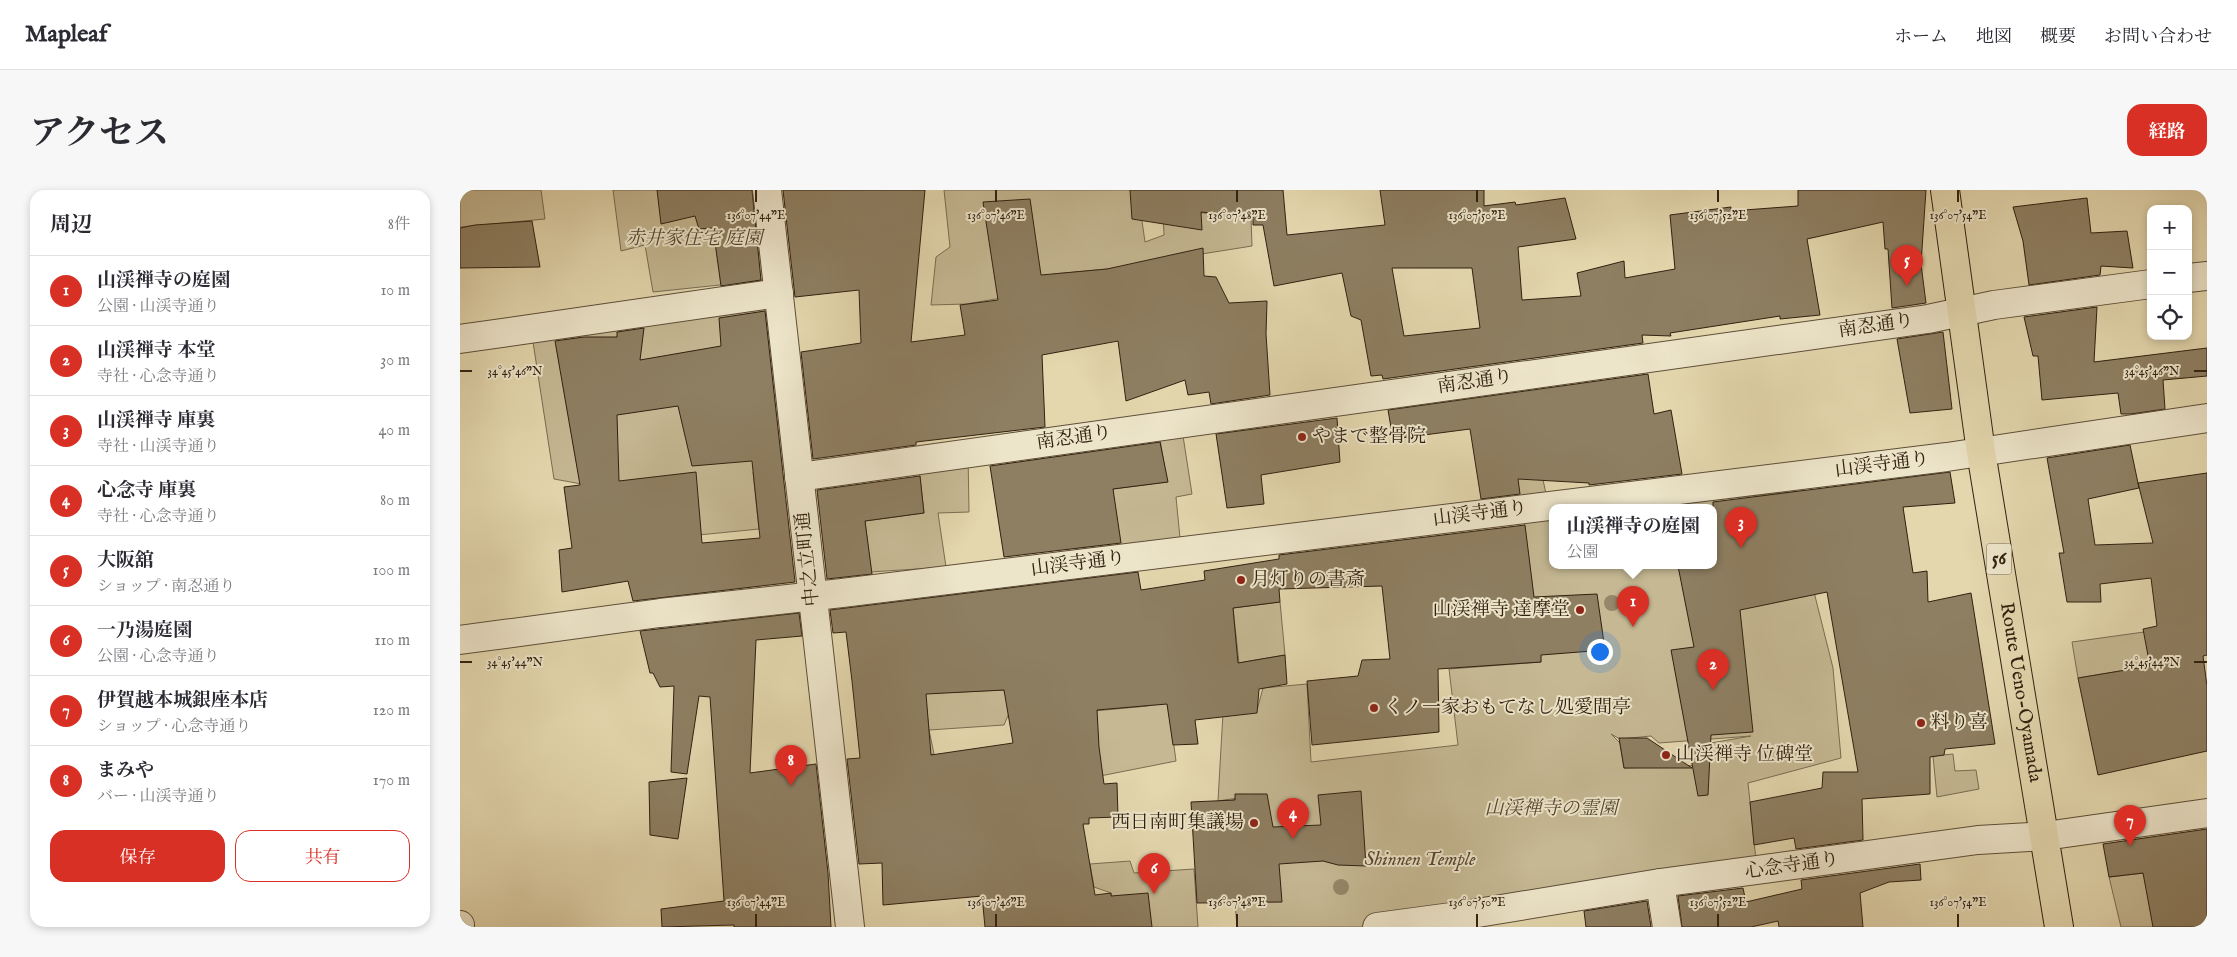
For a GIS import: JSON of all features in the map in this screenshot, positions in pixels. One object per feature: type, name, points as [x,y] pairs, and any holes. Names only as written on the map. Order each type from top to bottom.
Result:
[{"type":"main road","name":"Route Ueno-Oyamada","points":[[1945,190],[1981,452],[2059,927]]},
{"type":"street","name":"中之立町通","points":[[766,190],[850,927]]},
{"type":"street","points":[[2192,278],[2207,276]]},
{"type":"street","name":"南忍通り","points":[[799,477],[1928,319],[1961,311],[2147,285]]},
{"type":"street","points":[[460,339],[779,293]]},
{"type":"street","name":"山渓寺通り","points":[[1559,504],[1981,452],[2207,418]]},
{"type":"street","name":"山渓寺通り","points":[[460,640],[660,613],[1549,505]]},
{"type":"street","name":"心念寺通り","points":[[1377,927],[1459,916],[1660,883],[1978,840],[2045,836],[2207,813]]},
{"type":"street","points":[[1660,883],[1667,927]]},
{"type":"green space","points":[[460,190],[541,190],[545,219],[460,227]]},
{"type":"green space","name":"赤井家住宅 庭園","points":[[613,190],[767,190],[777,279],[653,292],[645,245],[621,251]]},
{"type":"green space","points":[[944,190],[1131,190],[1142,221],[1145,242],[1164,235],[1162,190],[1191,212],[1216,214],[1250,190],[1252,246],[1107,269],[1054,274],[1037,292],[966,304],[931,305],[936,257],[950,247]]},
{"type":"green space","points":[[779,293],[798,468],[753,472],[759,529],[598,545],[587,485],[554,479],[531,329]]},
{"type":"green space","points":[[1181,423],[1192,494],[1176,497],[1180,538],[1078,552],[1077,526],[1113,489],[1167,482],[1158,427]]},
{"type":"green space","points":[[968,453],[969,512],[938,513],[946,567],[871,572],[865,521],[924,513],[918,460]]},
{"type":"green space","points":[[1541,470],[1546,494],[1483,502],[1481,488]]},
{"type":"green space","points":[[1801,491],[1815,596],[1833,668],[1841,758],[1748,783],[1756,860],[1469,927],[1237,927],[1235,902],[1218,803],[1257,795],[1218,801],[1223,713],[1257,710],[1263,688],[1307,684],[1311,762],[1458,745],[1449,669],[1541,662],[1524,521],[1549,518],[1549,569],[1717,569],[1717,504],[1670,504]],"holes":[[[1611,734],[1620,739],[1651,736],[1659,743],[1751,736],[1711,743],[1709,765],[1624,768],[1620,743]]]},
{"type":"green space","points":[[1280,602],[1285,655],[1239,663],[1233,608]]},
{"type":"green space","points":[[2144,632],[2166,664],[2129,690],[2120,671],[2078,678],[2072,642]]},
{"type":"green space","points":[[930,661],[937,693],[1004,690],[1010,711],[1004,725],[929,730],[926,703],[908,700]]},
{"type":"green space","points":[[1167,695],[1176,761],[1100,776],[1094,711],[1148,706]]},
{"type":"green space","points":[[929,730],[934,754],[926,755],[863,740]]},
{"type":"green space","points":[[1953,754],[1955,771],[1976,770],[1979,789],[1937,797],[1933,756]]},
{"type":"green space","points":[[1130,861],[1134,873],[1194,869],[1198,927],[1115,927],[1111,893],[1094,887],[1090,864]]},
{"type":"green space","points":[[2207,866],[2153,927],[2121,927],[2109,877]]},
{"type":"building","points":[[657,190],[752,190],[761,280],[721,286],[713,228],[699,229],[695,216],[661,224]]},
{"type":"building","points":[[783,190],[925,190],[911,342],[965,335],[960,305],[998,300],[983,202],[1030,199],[1041,275],[1107,269],[1203,248],[1204,276],[1216,277],[1229,303],[1267,301],[1266,334],[1270,395],[1211,404],[1209,392],[1188,395],[1185,380],[1126,401],[1118,341],[1042,355],[1045,427],[916,442],[916,445],[813,459],[801,352],[861,343],[859,290],[795,297]]},
{"type":"building","points":[[1130,190],[1283,190],[1287,235],[1385,225],[1380,190],[1484,190],[1484,206],[1515,202],[1516,205],[1565,198],[1576,239],[1518,247],[1522,300],[1581,296],[1577,273],[1624,261],[1625,278],[1675,269],[1670,215],[1731,207],[1731,211],[1798,206],[1798,190],[1926,190],[1921,264],[1926,303],[1892,308],[1888,249],[1885,249],[1883,222],[1807,239],[1820,315],[1780,319],[1780,316],[1670,333],[1671,336],[1642,335],[1643,343],[1383,379],[1382,375],[1371,376],[1361,320],[1351,316],[1342,273],[1274,286],[1263,225],[1253,225],[1253,217],[1201,212],[1202,230],[1132,219]],"holes":[[[1392,268],[1472,268],[1480,328],[1404,336]]]},
{"type":"building","points":[[2087,198],[2091,233],[2127,231],[2133,268],[2101,266],[2100,275],[2029,285],[2023,241],[2013,207]]},
{"type":"building","points":[[532,221],[540,267],[460,268],[460,228],[475,225]]},
{"type":"building","points":[[2097,307],[2094,362],[2207,348],[2207,376],[2163,380],[2165,409],[2131,414],[2121,414],[2118,393],[2042,400],[2038,356],[2033,356],[2024,317]]},
{"type":"building","points":[[765,311],[795,582],[633,601],[628,581],[562,592],[559,550],[572,548],[564,487],[580,485],[555,341],[584,337],[617,337],[617,332],[644,328],[640,360],[721,346],[719,318]],"holes":[[[678,406],[692,466],[752,461],[760,538],[702,543],[696,472],[619,481],[617,415]]]},
{"type":"building","points":[[1943,332],[1952,409],[1910,413],[1897,339]]},
{"type":"building","points":[[1648,374],[1654,414],[1671,410],[1682,474],[1589,485],[1589,483],[1518,479],[1520,494],[1481,499],[1470,429],[1393,439],[1388,410]]},
{"type":"building","points":[[1337,418],[1340,462],[1261,475],[1264,504],[1227,508],[1216,434]]},
{"type":"building","points":[[1160,442],[1168,482],[1113,489],[1121,543],[1004,557],[990,466]]},
{"type":"building","points":[[2130,445],[2138,483],[2207,473],[2207,655],[2203,656],[2207,686],[2207,751],[2098,775],[2078,678],[2150,666],[2143,629],[2157,626],[2151,578],[2100,584],[2101,602],[2067,602],[2059,553],[2064,553],[2047,458]],"holes":[[[2138,483],[2153,543],[2095,545],[2088,499],[2139,488]]]},
{"type":"building","points":[[1950,472],[1955,503],[1903,507],[1913,573],[1927,571],[1928,602],[1971,593],[1995,744],[1945,749],[1944,755],[1930,757],[1930,794],[1862,799],[1863,840],[1796,849],[1794,838],[1754,845],[1750,802],[1822,788],[1823,772],[1858,772],[1827,592],[1740,610],[1753,732],[1711,735],[1708,795],[1698,796],[1671,650],[1694,647],[1679,569],[1717,569],[1717,504],[1713,504],[1713,502]]},
{"type":"building","points":[[920,476],[924,513],[865,521],[872,574],[827,579],[817,490]]},
{"type":"building","points":[[1525,525],[1534,597],[1597,594],[1605,650],[1541,655],[1541,662],[1438,669],[1439,732],[1312,745],[1307,681],[1358,676],[1362,660],[1390,659],[1382,586],[1279,589],[1280,602],[1233,608],[1238,663],[1285,655],[1287,684],[1259,689],[1257,713],[1195,720],[1198,744],[1173,745],[1167,704],[1097,710],[1104,784],[1117,783],[1118,817],[1089,818],[1089,824],[1083,824],[1095,895],[1111,893],[1111,896],[1148,893],[1152,927],[985,927],[982,896],[883,905],[882,863],[859,864],[847,759],[860,758],[852,681],[846,632],[833,633],[830,610],[1138,572],[1141,590],[1205,580],[1204,571],[1279,559],[1279,555]],"holes":[[[1004,690],[1013,743],[931,755],[926,694]]]},
{"type":"building","points":[[799,613],[802,636],[756,640],[750,773],[816,764],[828,873],[831,927],[734,927],[734,925],[662,927],[661,909],[724,901],[710,697],[699,696],[687,774],[671,772],[674,686],[660,687],[653,673],[650,673],[640,631]]},
{"type":"building","name":"山渓禅寺 位碑堂","points":[[1619,738],[1647,738],[1692,768],[1624,768]]},
{"type":"building","points":[[687,778],[678,839],[650,835],[649,782]]},
{"type":"building","points":[[1361,791],[1366,866],[1338,865],[1323,861],[1279,864],[1282,902],[1197,903],[1191,802],[1235,800],[1235,794],[1267,794],[1273,827],[1321,825],[1318,795]]},
{"type":"building","points":[[2207,829],[2207,927],[2153,927],[2143,873],[2109,877],[2103,844]]},
{"type":"building","points":[[1920,864],[1921,880],[1889,882],[1860,893],[1863,927],[1779,927],[1778,921],[1751,927],[1682,927],[1678,896],[1743,888],[1746,902],[1802,889],[1801,880]]},
{"type":"building","points":[[1647,901],[1651,927],[1586,927],[1584,911]]},
{"type":"place","name":"大阪舘","points":[[1907,286]]},
{"type":"place","name":"やまで整骨院","points":[[1302,437]]},
{"type":"place","name":"山渓禅寺 庫裏","points":[[1741,548]]},
{"type":"place","name":"月灯りの書斎","points":[[1241,580]]},
{"type":"place","name":"山渓禅寺 達摩堂","points":[[1580,610]]},
{"type":"place","name":"山渓禅寺の庭園","points":[[1633,627]]},
{"type":"place","name":"山渓禅寺 本堂","points":[[1713,690]]},
{"type":"place","name":"くノ一家おもてなし処愛間亭","points":[[1374,708]]},
{"type":"place","name":"料り喜","points":[[1921,723]]},
{"type":"place","name":"山渓禅寺 位碑堂","points":[[1666,755]]},
{"type":"place","name":"まみや","points":[[791,786]]},
{"type":"place","name":"西日南町集議場","points":[[1254,823]]},
{"type":"place","name":"心念寺 庫裏","points":[[1293,839]]},
{"type":"place","name":"伊賀越本城銀座本店","points":[[2130,846]]},
{"type":"place","name":"一乃湯庭園","points":[[1154,894]]},
{"type":"park label","name":"山渓禅寺の霊園","points":[[1551,809]]},
{"type":"park label","name":"Shinnen Temple","points":[[1420,860]]}]
